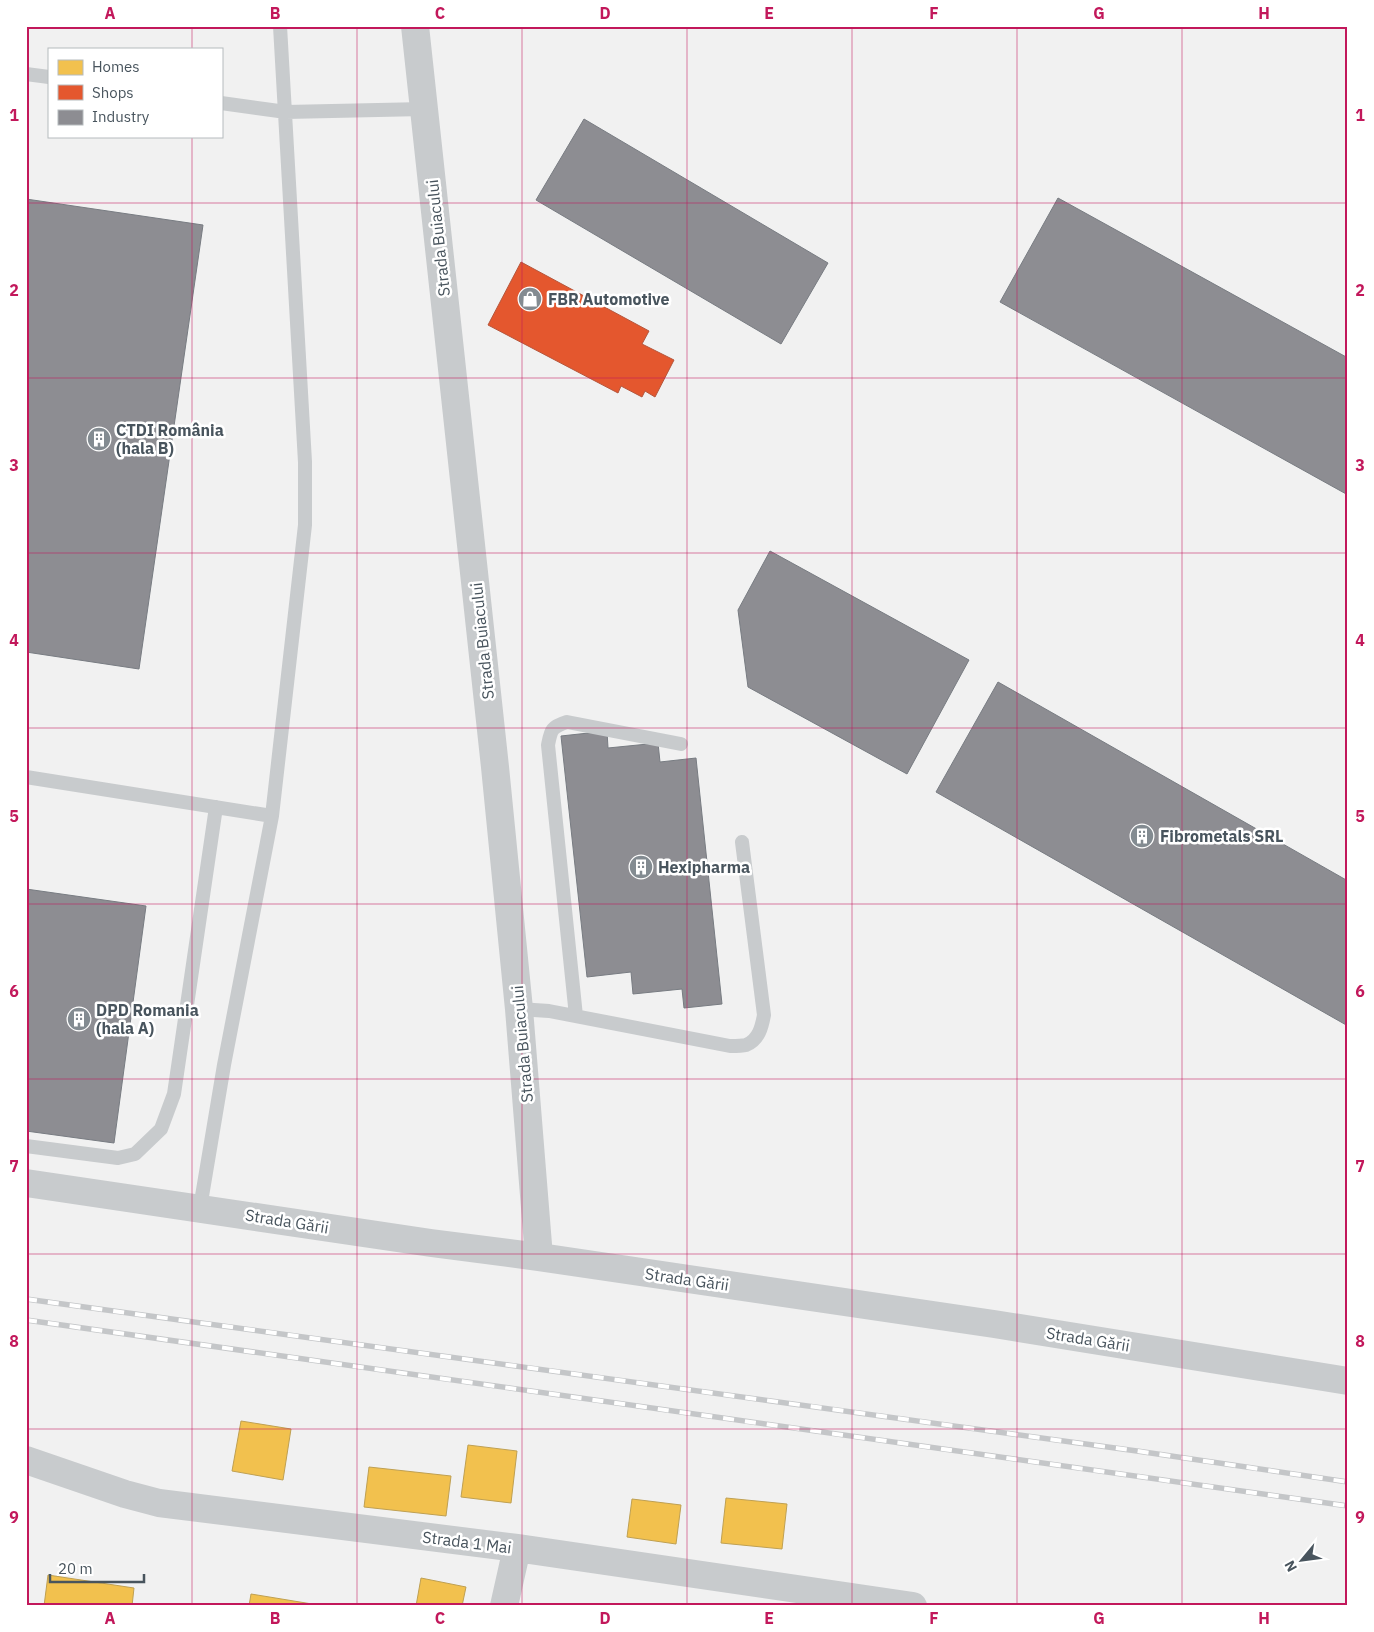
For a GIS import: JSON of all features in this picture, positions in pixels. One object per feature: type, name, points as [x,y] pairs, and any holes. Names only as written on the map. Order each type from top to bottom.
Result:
[{"type":"street","name":"Strada Buiacului","points":[[415,26],[495,767],[519,1009],[539,1257]]},
{"type":"street","name":"Strada Gării","points":[[26,1182],[431,1243],[539,1257],[994,1324],[1348,1381]]},
{"type":"street","name":"Strada 1 Mai","points":[[31,1468],[159,1504],[516,1548],[913,1606]]},
{"type":"street","points":[[504,1606],[516,1548]]},
{"type":"lane","points":[[200,1208],[224,1065],[272,816],[305,525],[305,462],[280,26]]},
{"type":"lane","points":[[26,74],[48,77]]},
{"type":"lane","points":[[222,102],[286,112],[424,109]]},
{"type":"lane","points":[[576,1016],[548,745],[550,731],[557,725],[567,722],[681,744]]},
{"type":"lane","points":[[26,776],[272,816]]},
{"type":"lane","points":[[26,1146],[118,1158],[135,1154],[161,1129],[174,1094],[216,807]]},
{"type":"lane","points":[[519,1009],[549,1011],[730,1046],[747,1044],[755,1039],[762,1029],[764,1015],[742,842]]},
{"type":"building: Homes","points":[[241,1421],[291,1429],[283,1480],[232,1471]]},
{"type":"building: Homes","points":[[468,1445],[517,1451],[511,1503],[461,1497]]},
{"type":"building: Homes","points":[[369,1467],[451,1476],[446,1516],[364,1507]]},
{"type":"building: Homes","points":[[726,1498],[787,1504],[782,1549],[721,1543]]},
{"type":"building: Homes","points":[[632,1499],[681,1505],[676,1544],[627,1537]]},
{"type":"building: Homes","points":[[48,1575],[134,1588],[132,1606],[44,1606]]},
{"type":"building: Homes","points":[[421,1578],[466,1587],[462,1606],[416,1606]]},
{"type":"building: Homes","points":[[251,1594],[312,1604],[312,1606],[249,1606]]},
{"type":"building: Shops","points":[[521,262],[649,331],[642,344],[674,360],[655,397],[645,391],[642,397],[621,386],[618,393],[488,325]]},
{"type":"building: Industry","points":[[584,119],[828,263],[781,344],[536,200]]},
{"type":"building: Industry","points":[[1058,198],[1348,358],[1348,495],[1000,302]]},
{"type":"building: Industry","name":"CTDI România (hala B)","points":[[26,199],[203,225],[139,669],[26,652]]},
{"type":"building: Industry","points":[[770,551],[969,660],[907,774],[748,687],[738,610]]},
{"type":"building: Industry","name":"Fibrometals SRL","points":[[998,682],[1348,881],[1348,1026],[936,792]]},
{"type":"building: Industry","name":"Hexipharma","points":[[607,731],[608,748],[658,743],[660,762],[696,758],[722,1004],[684,1008],[682,989],[633,994],[631,972],[587,977],[561,736]]},
{"type":"building: Industry","name":"DPD Romania (hala A)","points":[[26,889],[146,906],[114,1143],[26,1131]]},
{"type":"railway","points":[[26,1299],[1137,1451],[1348,1482]]},
{"type":"railway","points":[[26,1320],[1348,1506]]},
{"type":"place","name":"FBR Automotive","points":[[530,299]]},
{"type":"place","name":"CTDI România (hala B)","points":[[99,439]]},
{"type":"place","name":"Fibrometals SRL","points":[[1142,836]]},
{"type":"place","name":"Hexipharma","points":[[641,867]]},
{"type":"place","name":"DPD Romania (hala A)","points":[[79,1019]]}]
